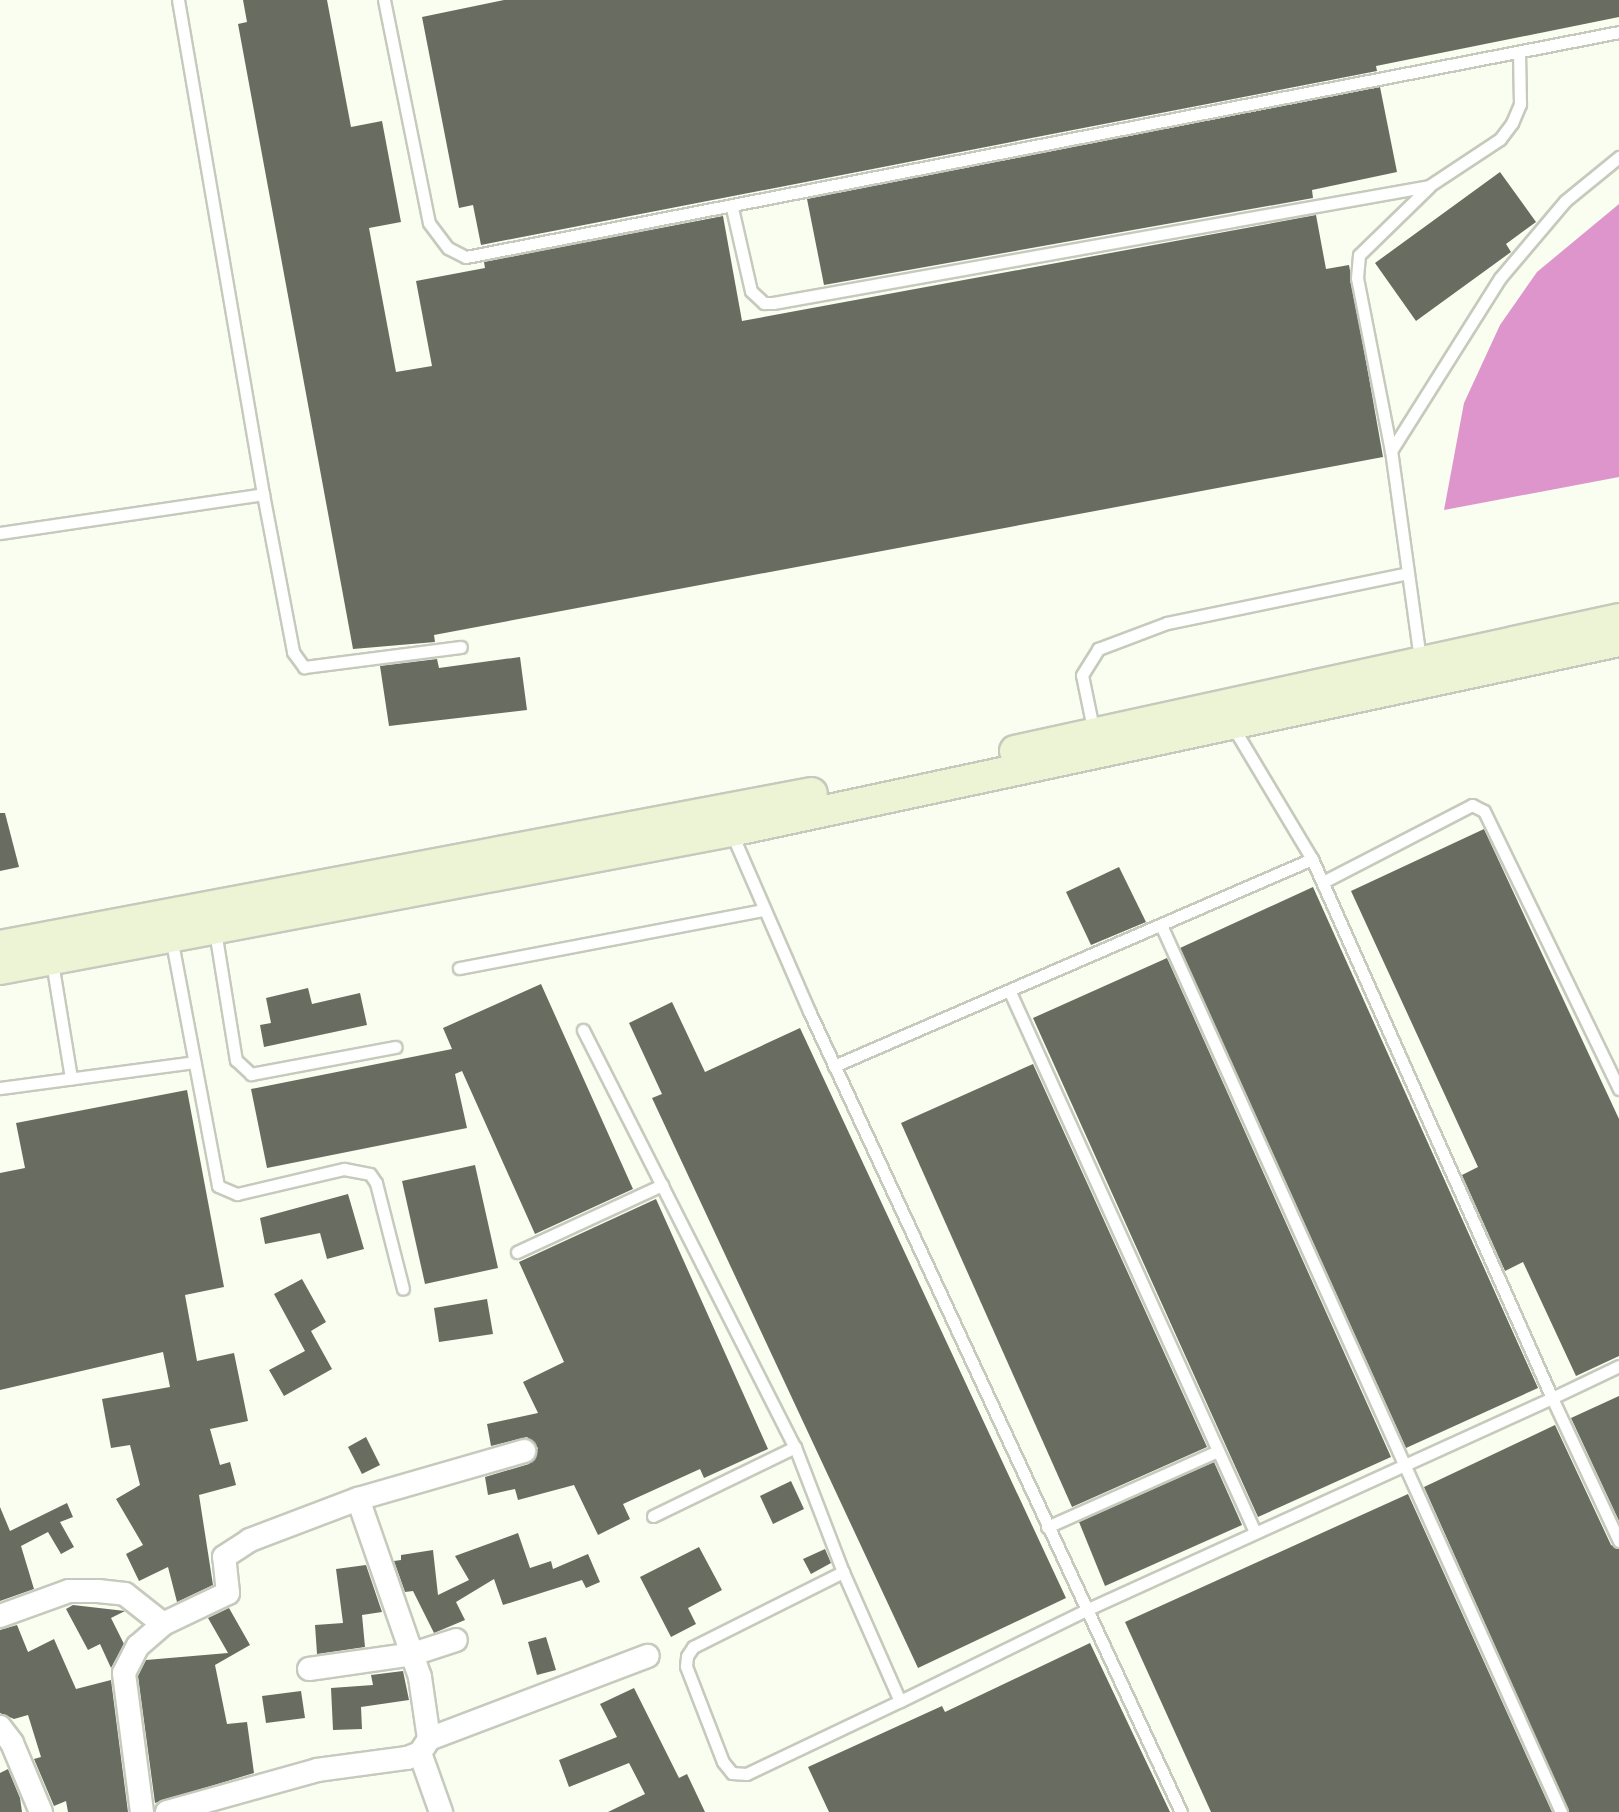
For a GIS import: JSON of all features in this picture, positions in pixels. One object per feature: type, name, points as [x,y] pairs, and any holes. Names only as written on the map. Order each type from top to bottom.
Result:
[{"type":"street","points":[[0,969],[212,918],[1232,726],[1619,619]]},
{"type":"street","points":[[727,821],[1094,733],[1422,672],[1619,641]]},
{"type":"street","points":[[0,946],[170,928]]},
{"type":"street","points":[[142,1812],[124,1673],[138,1646],[163,1624],[228,1593],[222,1564],[232,1551],[283,1525],[358,1499],[524,1451]]},
{"type":"street","points":[[358,1499],[413,1654],[424,1746],[441,1812]]},
{"type":"street","points":[[0,1616],[69,1591],[98,1591],[125,1594],[163,1624]]},
{"type":"street","points":[[309,1669],[413,1654],[456,1640]]},
{"type":"street","points":[[167,1812],[317,1770],[424,1746],[648,1656]]},
{"type":"street","points":[[0,1727],[12,1743],[41,1812]]},
{"type":"lane","points":[[178,0],[293,652],[304,667],[461,647]]},
{"type":"lane","points":[[384,0],[429,223],[448,248],[466,257],[732,208],[1619,32]]},
{"type":"lane","points":[[1422,672],[1391,451],[1357,278],[1359,255],[1429,186],[1500,139],[1512,123],[1520,104],[1519,53]]},
{"type":"lane","points":[[1391,451],[1500,278],[1565,201],[1619,157]]},
{"type":"lane","points":[[732,208],[751,291],[764,303],[773,303],[1429,186]]},
{"type":"lane","points":[[0,533],[263,494]]},
{"type":"lane","points":[[1094,733],[1082,675],[1085,663],[1098,649],[1167,623],[1408,573]]},
{"type":"lane","points":[[1232,726],[1323,882],[1552,1398],[1619,1541]]},
{"type":"lane","points":[[1323,882],[1472,805],[1484,811],[1619,1089]]},
{"type":"lane","points":[[727,821],[834,1066],[1181,1812]]},
{"type":"lane","points":[[834,1066],[1312,859]]},
{"type":"lane","points":[[459,968],[764,910]]},
{"type":"lane","points":[[212,918],[236,1060],[251,1074],[395,1047]]},
{"type":"lane","points":[[1161,925],[1561,1812]]},
{"type":"lane","points":[[170,928],[218,1186],[237,1194],[344,1169],[370,1174],[403,1289]]},
{"type":"lane","points":[[51,958],[71,1078]]},
{"type":"lane","points":[[1010,992],[1255,1532]]},
{"type":"lane","points":[[583,1030],[795,1447],[843,1572],[900,1701]]},
{"type":"lane","points":[[0,1088],[194,1062]]},
{"type":"lane","points":[[517,1252],[662,1185]]},
{"type":"lane","points":[[843,1572],[693,1647],[687,1656],[686,1666],[723,1762],[732,1773],[746,1774],[1086,1610],[1619,1366]]},
{"type":"lane","points":[[653,1516],[795,1447]]},
{"type":"lane","points":[[1047,1527],[1218,1451]]},
{"type":"shaded area","points":[[1619,204],[1619,477],[1444,510],[1464,403],[1500,325],[1537,272]]},
{"type":"building","points":[[243,0],[327,0],[351,127],[382,121],[401,222],[369,228],[396,372],[432,366],[416,281],[485,268],[484,262],[723,216],[742,321],[1316,215],[1326,269],[1349,265],[1383,457],[434,635],[435,642],[353,649],[238,24],[247,22]]},
{"type":"building","points":[[504,0],[1619,0],[1619,17],[1376,66],[1377,71],[481,245],[473,205],[459,208],[422,17]]},
{"type":"building","points":[[1380,87],[1397,172],[1312,190],[1313,198],[824,285],[807,199]]},
{"type":"building","points":[[1500,172],[1536,222],[1506,244],[1511,252],[1416,321],[1375,263]]},
{"type":"building","points":[[520,657],[527,710],[389,726],[380,666],[437,659],[439,668]]},
{"type":"building","points":[[0,813],[5,813],[19,867],[0,871]]},
{"type":"building","points":[[1484,829],[1619,1119],[1619,1356],[1576,1376],[1523,1262],[1505,1271],[1462,1175],[1478,1167],[1351,891]]},
{"type":"building","points":[[1119,867],[1146,922],[1091,945],[1066,892]]},
{"type":"building","points":[[1313,887],[1538,1388],[1406,1448],[1180,948]]},
{"type":"building","points":[[1167,958],[1391,1457],[1258,1517],[1033,1018]]},
{"type":"building","points":[[541,984],[633,1189],[535,1234],[462,1071],[455,1074],[467,1128],[267,1168],[251,1089],[452,1049],[443,1028]]},
{"type":"building","points":[[308,988],[312,1004],[360,993],[367,1025],[264,1047],[260,1025],[271,1023],[266,998]]},
{"type":"building","points":[[672,1002],[705,1072],[800,1028],[1066,1598],[918,1668],[652,1098],[662,1094],[629,1023]]},
{"type":"building","points":[[1033,1064],[1207,1447],[1072,1507],[901,1123]]},
{"type":"building","points":[[187,1090],[224,1287],[185,1295],[197,1361],[234,1353],[248,1421],[210,1429],[220,1465],[230,1462],[236,1485],[199,1495],[213,1585],[177,1602],[168,1567],[139,1581],[126,1554],[143,1545],[116,1499],[140,1485],[130,1445],[111,1448],[102,1399],[170,1387],[163,1352],[0,1390],[0,1173],[25,1168],[16,1123]]},
{"type":"building","points":[[475,1165],[498,1268],[425,1284],[402,1181]]},
{"type":"building","points":[[348,1194],[364,1249],[327,1259],[320,1233],[265,1244],[260,1218]]},
{"type":"building","points":[[656,1199],[768,1449],[704,1478],[700,1469],[623,1504],[630,1519],[598,1535],[574,1485],[518,1500],[515,1489],[488,1495],[485,1477],[529,1464],[538,1448],[527,1437],[491,1446],[487,1424],[538,1413],[523,1382],[564,1362],[519,1262]]},
{"type":"building","points":[[302,1279],[326,1322],[311,1331],[332,1369],[284,1396],[269,1370],[305,1351],[274,1294]]},
{"type":"building","points":[[487,1299],[493,1334],[439,1342],[434,1308]]},
{"type":"building","points":[[1619,1396],[1619,1521],[1571,1418]]},
{"type":"building","points":[[1555,1425],[1611,1545],[1619,1549],[1619,1812],[1569,1812],[1424,1487]]},
{"type":"building","points":[[366,1437],[380,1465],[362,1474],[348,1447]]},
{"type":"building","points":[[1214,1462],[1242,1525],[1105,1586],[1079,1522]]},
{"type":"building","points":[[791,1481],[804,1509],[773,1524],[760,1496]]},
{"type":"building","points":[[1408,1494],[1552,1812],[1211,1812],[1125,1622]]},
{"type":"building","points":[[67,1503],[73,1517],[60,1522],[74,1547],[61,1554],[48,1532],[21,1546],[34,1589],[0,1601],[0,1507],[10,1531]]},
{"type":"building","points":[[518,1533],[530,1568],[551,1561],[553,1569],[588,1554],[600,1582],[586,1588],[582,1580],[503,1605],[494,1579],[456,1602],[465,1620],[434,1633],[413,1591],[405,1592],[394,1561],[401,1560],[401,1555],[433,1550],[438,1595],[469,1580],[455,1556]]},
{"type":"building","points":[[699,1547],[722,1590],[688,1608],[696,1624],[671,1637],[640,1577]]},
{"type":"building","points":[[825,1549],[831,1563],[811,1574],[803,1559]]},
{"type":"building","points":[[366,1565],[382,1612],[362,1615],[365,1647],[317,1654],[315,1625],[343,1623],[336,1569]]},
{"type":"building","points":[[73,1605],[125,1611],[111,1618],[124,1644],[111,1668],[100,1644],[88,1650],[66,1609]]},
{"type":"building","points":[[229,1608],[250,1645],[215,1665],[227,1724],[247,1722],[254,1773],[155,1803],[138,1676],[146,1660],[228,1653],[208,1618]]},
{"type":"building","points":[[17,1625],[28,1652],[54,1639],[76,1689],[111,1680],[128,1812],[68,1812],[66,1801],[54,1806],[34,1759],[41,1757],[28,1715],[14,1719],[0,1713],[0,1630]]},
{"type":"building","points":[[546,1637],[556,1670],[537,1675],[528,1642]]},
{"type":"building","points":[[1090,1643],[1170,1812],[829,1812],[808,1767],[942,1706],[945,1712]]},
{"type":"building","points":[[403,1671],[409,1700],[361,1707],[362,1729],[333,1730],[331,1688],[373,1685],[371,1675]]},
{"type":"building","points":[[634,1688],[679,1778],[687,1774],[705,1812],[608,1812],[645,1794],[629,1763],[569,1787],[559,1760],[617,1737],[600,1704]]},
{"type":"building","points":[[301,1691],[305,1718],[266,1723],[262,1696]]},
{"type":"building","points":[[8,1769],[20,1798],[22,1812],[0,1812],[0,1773]]}]
